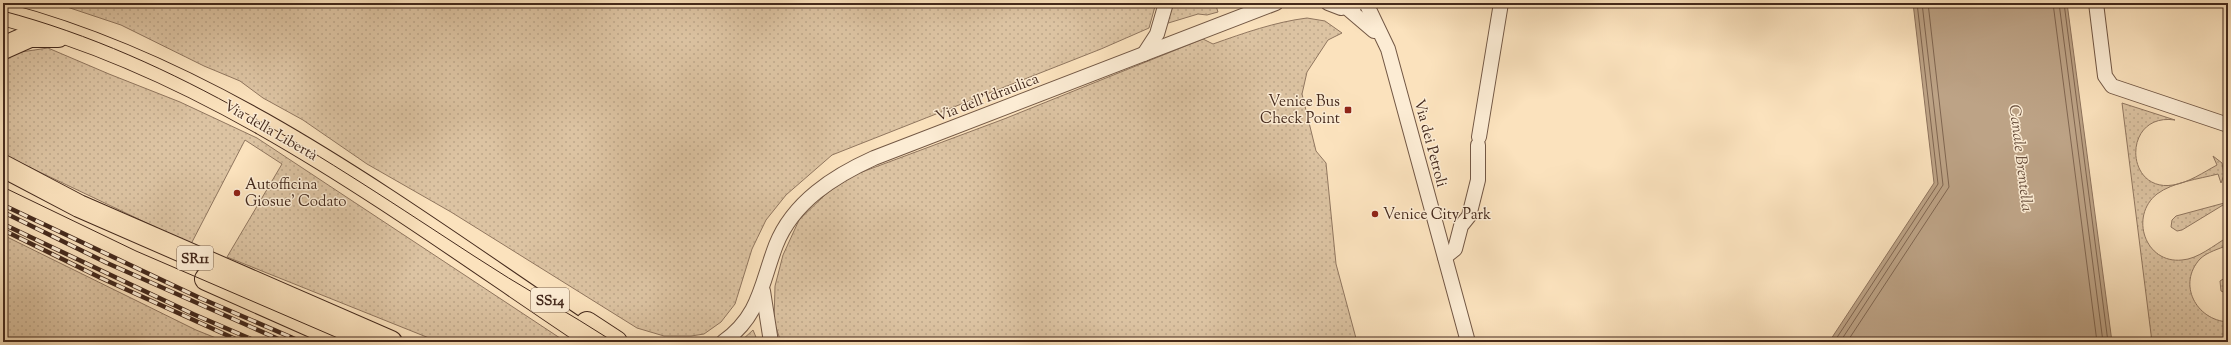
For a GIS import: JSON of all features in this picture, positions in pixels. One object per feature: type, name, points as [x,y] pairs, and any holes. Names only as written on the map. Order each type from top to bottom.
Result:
[{"type":"highway","name":"Via della Libertà","points":[[3,14],[53,27],[124,56],[224,102],[269,127],[480,262],[522,293],[598,342]]},
{"type":"highway","points":[[3,48],[30,36],[52,35],[80,41],[124,56]]},
{"type":"highway","name":"SR11","points":[[3,166],[79,206],[391,342]]},
{"type":"highway","name":"SR11","points":[[3,183],[137,248],[206,279],[371,342]]},
{"type":"highway","name":"SS14","points":[[480,262],[544,297],[616,342]]},
{"type":"highway","points":[[206,279],[297,321],[348,342]]},
{"type":"street","points":[[1144,54],[1157,34],[1166,3]]},
{"type":"street","name":"Via dell'Idraulica","points":[[723,342],[739,330],[748,319],[756,305],[777,244],[786,228],[816,191],[831,180],[874,158],[1276,3]]},
{"type":"street","points":[[1328,3],[1335,7],[1352,5],[1388,49]]},
{"type":"street","name":"Via dei Petroli","points":[[1366,3],[1388,49],[1468,342]]},
{"type":"street","points":[[1445,257],[1455,249],[1461,226],[1468,216],[1478,180],[1478,141],[1501,3]]},
{"type":"street","points":[[2096,3],[2105,76],[2112,86],[2228,125]]},
{"type":"street","name":"Via dell'Idraulica","points":[[763,285],[771,342]]},
{"type":"shaded area","points":[[55,3],[1156,3],[1149,28],[1101,49],[832,155],[786,195],[766,220],[752,249],[735,304],[721,322],[704,334],[691,336],[664,336],[637,328],[451,212],[367,164],[303,120],[263,98],[240,81],[204,66],[121,25]]},
{"type":"shaded area","points":[[1173,3],[1215,3],[1218,12],[1207,15],[1198,14],[1165,24]]},
{"type":"shaded area","points":[[1307,18],[1325,21],[1342,33],[1328,40],[1307,72],[1302,94],[1316,151],[1326,163],[1336,264],[1357,342],[781,342],[774,322],[775,286],[783,255],[799,220],[827,193],[854,175],[1004,119],[1203,39],[1213,44],[1271,25]]},
{"type":"shaded area","points":[[48,48],[180,102],[257,138],[566,342],[439,342],[227,257],[282,164],[245,140],[191,244],[8,157],[3,151],[3,63],[14,53]]},
{"type":"shaded area","points":[[2122,103],[2175,120],[2158,121],[2145,128],[2138,139],[2136,152],[2138,166],[2145,177],[2157,184],[2177,184],[2157,194],[2149,203],[2144,214],[2143,226],[2145,237],[2150,247],[2169,259],[2182,260],[2194,257],[2206,251],[2228,237],[2228,245],[2200,259],[2193,269],[2190,279],[2190,289],[2193,299],[2199,308],[2207,315],[2217,320],[2228,322],[2228,342],[2152,342]]},
{"type":"shaded area","points":[[2213,156],[2222,163],[2224,175],[2221,183],[2218,174],[2185,182],[2217,165]]},
{"type":"shaded area","points":[[2228,202],[2182,230],[2177,231],[2171,227],[2172,220],[2176,216]]},
{"type":"shaded area","points":[[3,235],[196,330],[226,342],[3,342]]},
{"type":"shaded area","points":[[2228,276],[2228,294],[2221,291],[2220,281]]},
{"type":"shaded area","points":[[753,330],[758,342],[740,342]]},
{"type":"water","name":"Canale Brentella","points":[[1913,3],[2067,3],[2112,342],[1829,342],[1934,183]]},
{"type":"tram line","points":[[3,11],[67,31],[129,55],[189,83],[248,114],[362,183],[491,267],[614,342]]},
{"type":"tram line","points":[[3,187],[136,251],[347,342]]},
{"type":"railway","points":[[3,205],[200,298],[302,342]]},
{"type":"railway","points":[[3,212],[107,263],[285,342]]},
{"type":"railway","points":[[3,224],[193,314],[258,342]]},
{"type":"railway","points":[[3,230],[101,278],[242,342]]},
{"type":"place","name":"Venice Bus Check Point","points":[[1348,110]]},
{"type":"place","name":"Autofficina Giosue' Codato","points":[[237,193]]},
{"type":"place","name":"Venice City Park","points":[[1375,214]]}]
